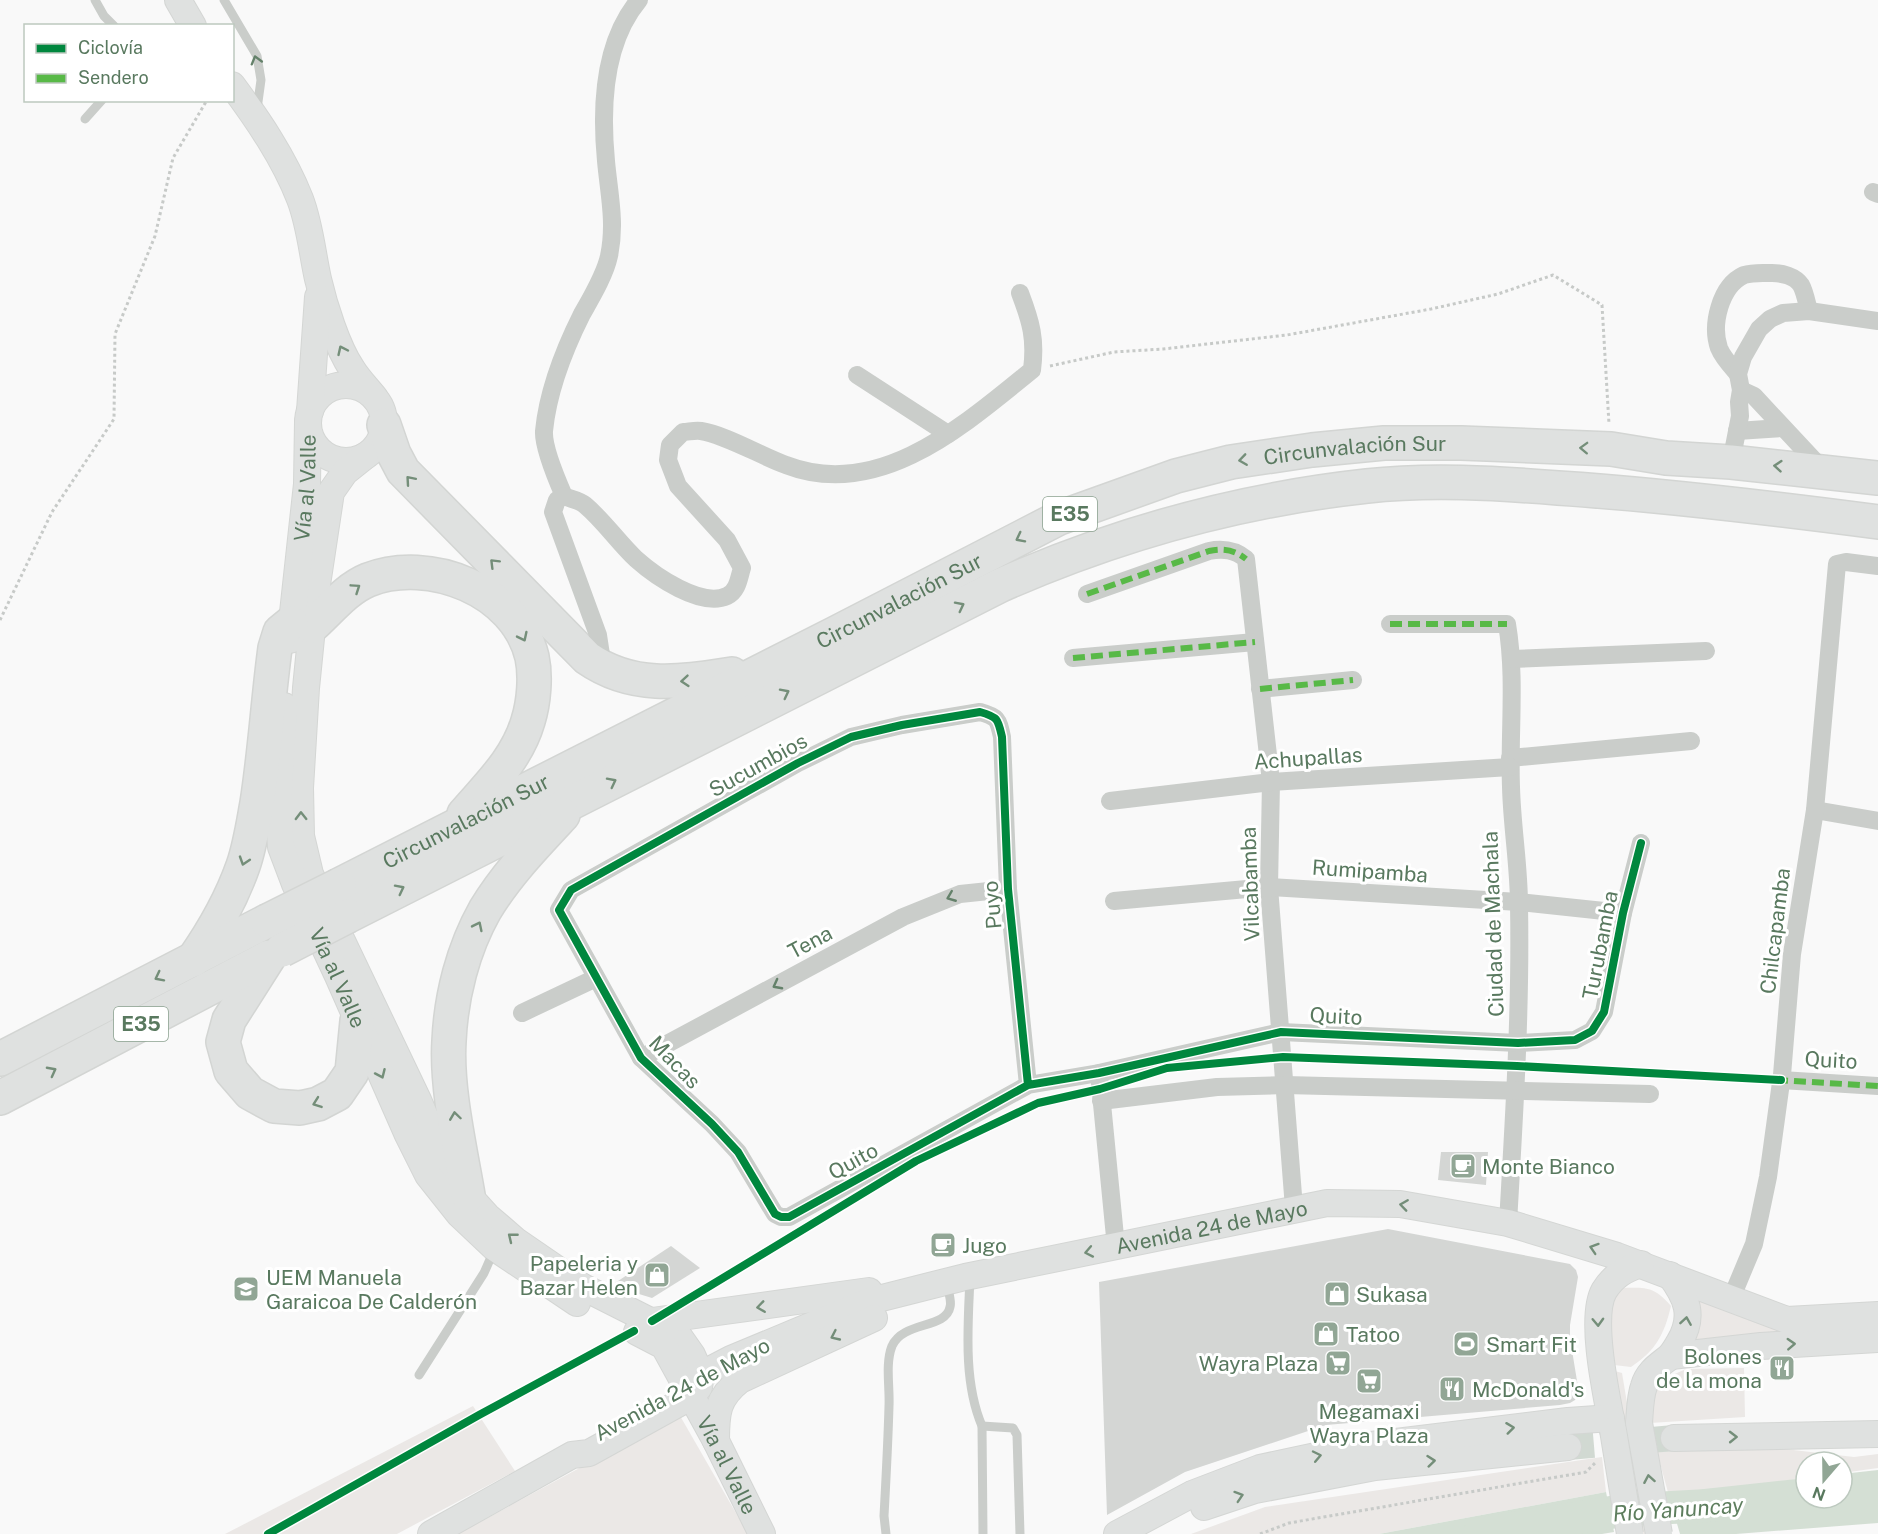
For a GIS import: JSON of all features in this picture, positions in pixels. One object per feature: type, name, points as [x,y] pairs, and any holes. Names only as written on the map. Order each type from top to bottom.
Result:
[{"type":"highway","points":[[380,411],[394,454],[403,471],[417,488],[496,564],[573,645],[604,670],[624,677],[655,682],[688,681],[764,669]]},
{"type":"highway","name":"Circunvalación Sur","points":[[0,1059],[1059,518],[1176,476],[1231,462],[1312,450],[1384,443],[1461,443],[1611,449],[1666,458],[1734,446],[1823,471],[1878,478]]},
{"type":"highway","name":"Circunvalación Sur","points":[[0,1098],[275,953],[969,601],[1048,564],[1167,523],[1239,506],[1368,486],[1430,483],[1492,483],[1723,501],[1878,522]]},
{"type":"highway","points":[[193,960],[214,931],[230,898],[243,865],[253,829],[275,648],[280,632],[302,625],[367,580],[405,572],[434,574],[468,585],[501,606],[516,623],[532,657],[534,676],[529,720],[519,743],[508,764],[450,830]]},
{"type":"highway","points":[[468,1195],[455,1116],[448,1042],[452,1008],[467,948],[485,910],[507,878],[576,800]]},
{"type":"highway","points":[[275,953],[229,1020],[223,1042],[231,1071],[250,1093],[274,1106],[300,1108],[318,1104],[337,1094],[352,1072],[357,1021]]},
{"type":"main road","points":[[178,0],[192,24]]},
{"type":"main road","points":[[234,88],[256,117],[300,198],[309,228],[319,281],[339,343],[352,369],[380,411],[379,443],[365,456],[344,461],[332,458],[322,452],[310,434],[309,417],[321,394],[339,386],[358,387],[380,411]]},
{"type":"main road","name":"Vía al Valle","points":[[319,281],[309,417],[302,625],[301,836],[310,874],[418,1100],[445,1163],[468,1195],[487,1216],[526,1248],[584,1287],[678,1335],[692,1355],[692,1385]]},
{"type":"main road","name":"Vía al Valle","points":[[365,456],[345,472],[331,492],[302,625],[280,764],[278,806],[281,847],[295,884],[408,1135],[429,1175],[459,1214],[495,1248],[574,1301],[664,1346],[692,1385],[716,1441],[762,1534]]},
{"type":"main road","name":"Avenida 24 de Mayo","points":[[431,1534],[572,1455],[581,1442],[692,1385],[731,1359],[870,1301],[960,1279],[1327,1203],[1400,1204],[1508,1223],[1641,1264],[1787,1320],[1878,1315]]},
{"type":"main road","points":[[1630,1534],[1599,1340],[1598,1311],[1603,1292],[1612,1279],[1625,1269],[1641,1264]]},
{"type":"main road","points":[[1659,1534],[1639,1423],[1644,1385],[1653,1369],[1671,1356],[1683,1336],[1688,1318],[1683,1292],[1670,1275]]},
{"type":"main road","points":[[652,1321],[960,1279]]},
{"type":"main road","points":[[716,1441],[719,1404],[728,1389],[740,1380],[960,1279]]},
{"type":"main road","points":[[1671,1356],[1761,1346],[1878,1340]]},
{"type":"main road","points":[[1117,1534],[1192,1494],[1260,1468],[1363,1446],[1568,1421],[1612,1424]]},
{"type":"main road","points":[[1674,1437],[1878,1434]]},
{"type":"main road","points":[[1124,1534],[1255,1490],[1375,1467],[1568,1447]]},
{"type":"street","points":[[639,0],[619,34],[610,58],[605,112],[606,161],[613,214],[609,258],[569,340],[549,403],[544,434],[552,467],[564,496],[583,503],[634,557],[653,573],[693,595],[714,598],[728,595],[736,587],[742,568],[727,540],[678,486],[668,460],[670,445],[683,432],[700,431],[730,441],[787,466],[815,474],[844,475],[873,470],[926,449],[983,409],[1032,370],[1035,348],[1031,323],[1020,293]]},
{"type":"street","points":[[1809,311],[1801,284],[1789,276],[1758,273],[1744,276],[1732,284],[1717,314],[1718,346],[1739,382],[1823,471]]},
{"type":"street","points":[[1734,446],[1740,416],[1739,382],[1743,357],[1759,329],[1770,319],[1783,313],[1809,311],[1878,321]]},
{"type":"street","points":[[857,375],[948,434]]},
{"type":"street","points":[[1734,446],[1782,428]]},
{"type":"street","points":[[564,496],[557,500],[553,512],[598,635],[604,670]]},
{"type":"street","name":"Vilcabamba","points":[[1087,594],[1209,551],[1221,549],[1238,552],[1246,559],[1271,782],[1269,887],[1294,1208]]},
{"type":"street","name":"Chilcapamba","points":[[1731,1299],[1754,1244],[1768,1177],[1781,1080],[1792,954],[1815,810],[1837,564],[1846,562],[1878,566]]},
{"type":"street","name":"Ciudad de Machala","points":[[1390,624],[1507,624],[1511,659],[1510,763],[1513,839],[1519,903],[1518,1043],[1508,1223]]},
{"type":"street","points":[[1073,658],[1255,642]]},
{"type":"street","points":[[1511,659],[1706,651]]},
{"type":"street","points":[[1260,689],[1353,680]]},
{"type":"street","name":"Sucumbios","points":[[559,910],[571,890],[798,763],[851,736],[980,712],[992,715],[999,721]]},
{"type":"street","name":"Puyo","points":[[999,721],[1002,737],[1008,889],[1028,1085]]},
{"type":"street","name":"Achupallas","points":[[1110,801],[1271,782],[1510,763],[1691,741]]},
{"type":"street","points":[[1815,810],[1878,821]]},
{"type":"street","name":"Turubamba","points":[[1575,1040],[1592,1031],[1604,1012],[1623,912],[1641,843]]},
{"type":"street","name":"Rumipamba","points":[[1114,901],[1269,887],[1623,912]]},
{"type":"street","name":"Tena","points":[[641,1058],[903,917],[960,894],[1008,889]]},
{"type":"street","name":"Macas","points":[[559,910],[641,1058],[712,1124],[738,1152],[775,1214],[789,1217]]},
{"type":"street","points":[[522,1013],[596,978]]},
{"type":"street","name":"Quito","points":[[789,1217],[1028,1085],[1099,1073],[1281,1032],[1518,1043],[1575,1040]]},
{"type":"street","points":[[1099,1073],[1116,1247]]},
{"type":"street","name":"Quito","points":[[1781,1080],[1878,1086]]},
{"type":"street","points":[[1101,1101],[1217,1087],[1285,1085],[1650,1094]]},
{"type":"lane","points":[[95,0],[104,16],[112,24]]},
{"type":"lane","points":[[224,0],[257,56],[261,80],[256,117]]},
{"type":"lane","points":[[85,119],[100,102]]},
{"type":"lane","points":[[419,1375],[484,1273],[495,1248]]},
{"type":"lane","points":[[960,1279],[970,1386],[975,1410],[982,1426],[983,1534]]},
{"type":"lane","points":[[886,1534],[884,1516],[889,1366],[892,1346],[906,1330],[948,1315],[960,1279]]},
{"type":"lane","points":[[982,1426],[1013,1428],[1017,1435],[1020,1534]]},
{"type":"path","points":[[0,620],[52,512],[114,418],[115,334],[154,236],[173,158],[206,102]]},
{"type":"path","points":[[1032,370],[1114,352],[1163,349],[1287,334],[1431,309],[1498,294],[1553,275],[1602,305],[1611,449]]},
{"type":"path","points":[[1260,1534],[1289,1523],[1586,1472],[1602,1457]]},
{"type":"shaded area","points":[[1619,1288],[1648,1289],[1659,1294],[1671,1306],[1658,1341],[1631,1367],[1614,1365],[1609,1303]]},
{"type":"shaded area","points":[[1692,1298],[1790,1332],[1687,1340]]},
{"type":"shaded area","points":[[1744,1368],[1745,1417],[1650,1423],[1649,1402],[1659,1381],[1686,1369]]},
{"type":"shaded area","points":[[1611,1370],[1622,1373],[1649,1534],[1638,1534]]},
{"type":"shaded area","points":[[473,1406],[515,1471],[397,1534],[225,1534]]},
{"type":"shaded area","points":[[679,1414],[748,1534],[458,1534]]},
{"type":"shaded area","points":[[1732,1443],[1794,1450],[1794,1480],[1669,1496],[1657,1452]]},
{"type":"shaded area","points":[[1878,1454],[1878,1468],[1854,1471],[1854,1457]]},
{"type":"shaded area","points":[[1602,1457],[1606,1492],[1379,1534],[1191,1534],[1265,1507]]},
{"type":"water","points":[[1878,1470],[1878,1523],[1736,1534],[1680,1534],[1669,1496],[1704,1489],[1794,1479],[1794,1510],[1854,1510],[1854,1473]]},
{"type":"water","points":[[1606,1492],[1614,1532],[1602,1534],[1379,1534]]},
{"type":"building","name":"Monte Bianco","points":[[1441,1152],[1488,1152],[1486,1185],[1438,1180]]},
{"type":"building","name":"Wayra Plaza","points":[[1388,1229],[1570,1264],[1576,1270],[1578,1277],[1570,1325],[1578,1387],[1575,1400],[1560,1405],[1326,1425],[1185,1472],[1107,1515],[1099,1282]]},
{"type":"building","name":"Papeleria y Bazar Helen","points":[[671,1246],[700,1268],[652,1298],[626,1290],[615,1283]]},
{"type":"waterway","name":"Río Yanuncay","points":[[1479,1534],[1626,1510],[1717,1505]]},
{"type":"tunnel","points":[[1568,1447],[1674,1438]]},
{"type":"marked path","points":[[1087,594],[1209,551],[1229,550],[1246,559]]},
{"type":"marked path","points":[[1390,624],[1507,624]]},
{"type":"marked path","points":[[1073,658],[1255,642]]},
{"type":"marked path","points":[[1260,689],[1353,680]]},
{"type":"marked path","points":[[1776,1080],[1878,1086]]},
{"type":"cycle path","points":[[1028,1085],[1008,889],[1002,737],[994,717],[986,714],[980,712],[902,725],[851,737],[798,763],[571,890],[559,910],[641,1058],[712,1124],[738,1152],[775,1214],[789,1217],[1028,1085],[1099,1073],[1281,1032],[1518,1043],[1575,1040],[1592,1031],[1604,1012],[1623,913],[1641,843]]},
{"type":"cycle path","points":[[652,1321],[916,1161],[1038,1103],[1100,1089],[1167,1068],[1283,1057],[1517,1066],[1781,1080]]},
{"type":"cycle path","points":[[268,1534],[634,1331]]},
{"type":"place","name":"Monte Bianco","points":[[1463,1166]]},
{"type":"place","name":"Jugo","points":[[943,1245]]},
{"type":"place","name":"Papeleria y Bazar Helen","points":[[657,1275]]},
{"type":"place","name":"UEM Manuela Garaicoa De Calderón","points":[[246,1289]]},
{"type":"place","name":"Sukasa","points":[[1337,1294]]},
{"type":"place","name":"Tatoo","points":[[1326,1334]]},
{"type":"place","name":"Smart Fit","points":[[1466,1344]]},
{"type":"place","name":"Wayra Plaza","points":[[1338,1363]]},
{"type":"place","name":"Bolones de la mona","points":[[1782,1368]]},
{"type":"place","name":"Megamaxi Wayra Plaza","points":[[1369,1381]]},
{"type":"place","name":"McDonald's","points":[[1452,1389]]}]
